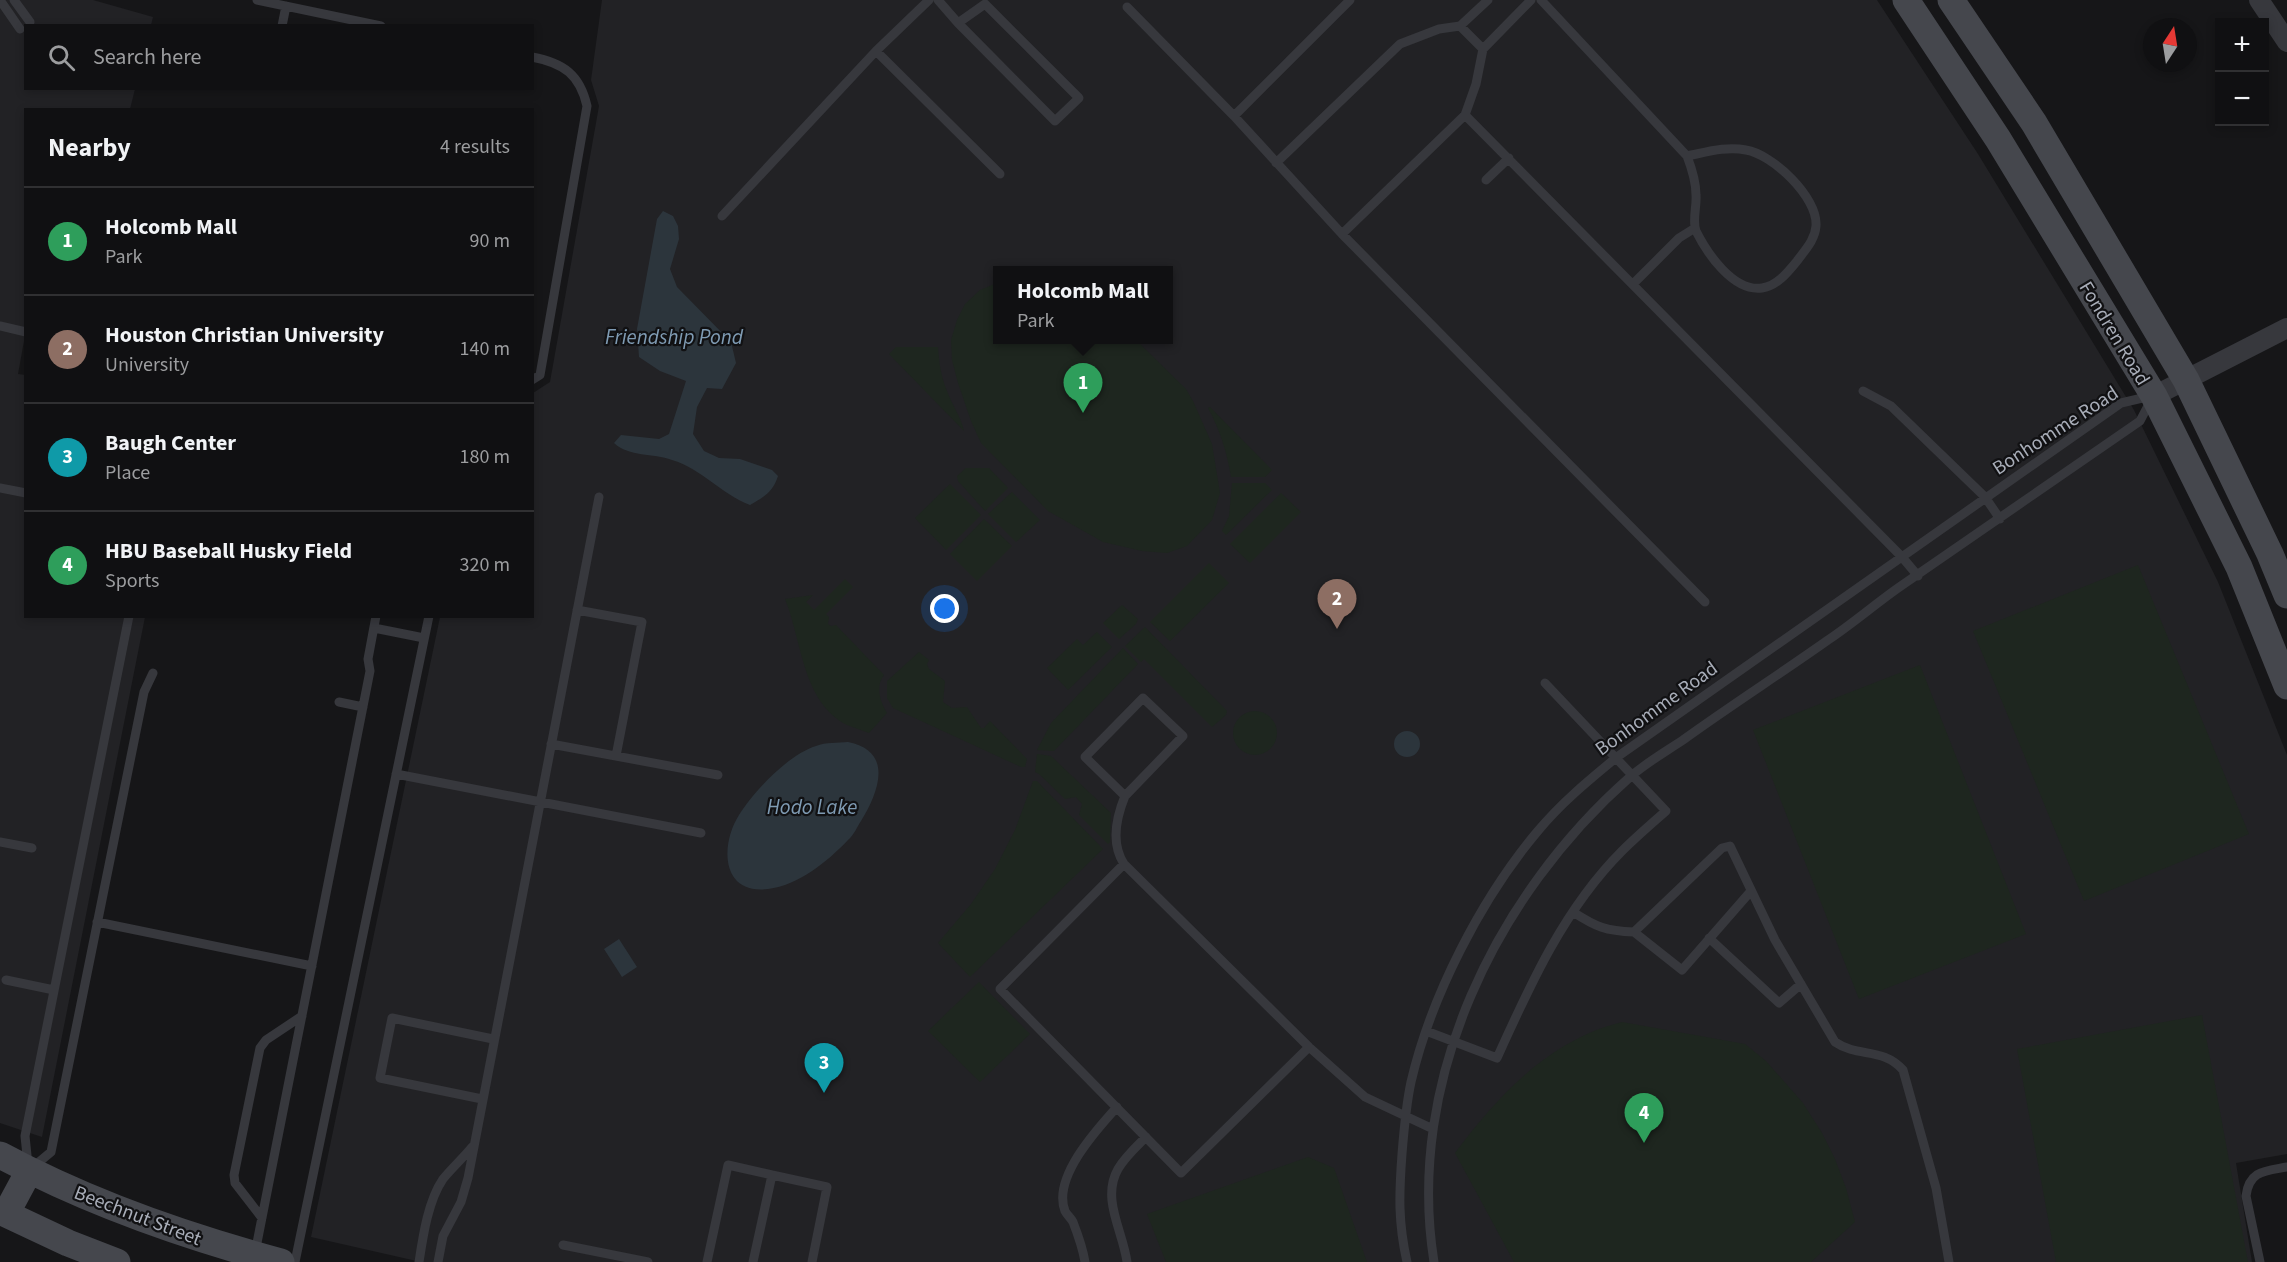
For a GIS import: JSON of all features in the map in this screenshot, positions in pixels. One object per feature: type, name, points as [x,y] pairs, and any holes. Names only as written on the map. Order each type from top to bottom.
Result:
[{"type":"main road","name":"Fondren Road","points":[[1906,0],[1998,140],[2154,396],[2239,567],[2287,686]]},
{"type":"main road","name":"Fondren Road","points":[[1951,0],[2034,123],[2186,380],[2270,554],[2287,595]]},
{"type":"main road","name":"Beechnut Street","points":[[0,1155],[29,1171],[100,1203],[198,1239],[281,1262]]},
{"type":"main road","points":[[29,1171],[3,1213],[68,1243],[117,1262]]},
{"type":"street","points":[[2259,0],[2287,41]]},
{"type":"street","points":[[2154,396],[2287,328]]},
{"type":"lane","points":[[0,0],[20,28]]},
{"type":"lane","points":[[14,0],[30,22]]},
{"type":"lane","points":[[257,0],[372,24]]},
{"type":"lane","points":[[722,216],[876,51],[929,0]]},
{"type":"lane","points":[[938,0],[958,23],[1055,121],[1078,98],[985,4],[958,23]]},
{"type":"lane","points":[[1234,116],[1350,0]]},
{"type":"lane","points":[[1276,163],[1400,44],[1438,29],[1460,26],[1488,0]]},
{"type":"lane","points":[[1342,234],[1465,115],[1476,84],[1483,49],[1531,0]]},
{"type":"lane","points":[[1541,0],[1687,156],[1694,174],[1695,228],[1710,253],[1737,282],[1750,287],[1762,288],[1775,283],[1787,274],[1812,242],[1816,226],[1814,211],[1794,182],[1766,157],[1747,150],[1723,148],[1687,156]]},
{"type":"lane","points":[[282,24],[286,6]]},
{"type":"lane","points":[[1127,8],[1234,116],[1342,234],[1705,602]]},
{"type":"lane","points":[[1460,26],[1483,49]]},
{"type":"lane","points":[[876,51],[1000,174]]},
{"type":"lane","points":[[534,58],[556,64],[581,84],[587,106],[540,375],[534,379]]},
{"type":"lane","points":[[1465,115],[1902,557],[1917,576]]},
{"type":"lane","points":[[1486,180],[1509,158]]},
{"type":"lane","points":[[1633,284],[1679,238],[1695,228]]},
{"type":"lane","points":[[0,326],[24,332]]},
{"type":"lane","points":[[1863,391],[1891,406],[1986,497],[2000,519]]},
{"type":"lane","name":"Bonhomme Road","points":[[1407,1262],[1398,1202],[1405,1115],[1411,1081],[1426,1032],[1450,971],[1495,890],[1544,824],[1567,799],[1617,757],[1986,497],[2121,403],[2154,396]]},
{"type":"lane","name":"Bonhomme Road","points":[[1434,1262],[1428,1227],[1433,1129],[1440,1090],[1453,1041],[1489,954],[1538,878],[1588,816],[1634,774],[2140,421],[2154,396]]},
{"type":"lane","points":[[0,488],[24,493]]},
{"type":"lane","points":[[438,1262],[443,1236],[461,1202],[468,1178],[472,1147],[599,497]]},
{"type":"lane","points":[[577,610],[642,622],[616,756]]},
{"type":"lane","points":[[29,1171],[25,1136],[129,618]]},
{"type":"lane","points":[[255,1255],[370,671],[368,659],[376,618]]},
{"type":"lane","points":[[295,1262],[429,618]]},
{"type":"lane","points":[[374,628],[424,638]]},
{"type":"lane","points":[[29,1171],[51,1152],[144,692],[153,673]]},
{"type":"lane","points":[[1426,1032],[1497,1059],[1523,999],[1546,955],[1573,912],[1622,851],[1666,811],[1634,774],[1545,683]]},
{"type":"lane","points":[[1125,796],[1085,757],[1143,698],[1183,736],[1125,796],[1117,826],[1116,848],[1124,864],[1309,1047],[1365,1097],[1433,1129]]},
{"type":"lane","points":[[339,702],[363,707]]},
{"type":"lane","points":[[551,744],[718,775]]},
{"type":"lane","points":[[396,774],[701,833]]},
{"type":"lane","points":[[0,842],[33,848]]},
{"type":"lane","points":[[1634,932],[1722,848],[1730,846],[1775,940],[1835,1042],[1844,1048],[1895,1060],[1904,1070],[1936,1188],[1949,1262]]},
{"type":"lane","points":[[1124,864],[1000,989],[1181,1173],[1309,1047]]},
{"type":"lane","points":[[1573,912],[1594,926],[1634,932],[1682,970],[1751,891]]},
{"type":"lane","points":[[98,922],[312,966]]},
{"type":"lane","points":[[1709,938],[1779,1003],[1800,984]]},
{"type":"lane","points":[[6,980],[54,990]]},
{"type":"lane","points":[[262,1218],[235,1183],[234,1174],[260,1048],[266,1040],[302,1016]]},
{"type":"lane","points":[[482,1099],[380,1078],[392,1018],[493,1039]]},
{"type":"lane","points":[[1085,1262],[1072,1220],[1066,1212],[1065,1187],[1080,1151],[1117,1107]]},
{"type":"lane","points":[[1127,1262],[1110,1198],[1118,1170],[1146,1137]]},
{"type":"lane","points":[[418,1262],[429,1213],[442,1180],[472,1147]]},
{"type":"lane","points":[[707,1262],[728,1165],[827,1187],[812,1262]]},
{"type":"lane","points":[[2260,1262],[2246,1196],[2247,1185],[2262,1171],[2287,1167]]},
{"type":"lane","points":[[753,1262],[772,1175]]},
{"type":"lane","points":[[425,1231],[443,1236]]},
{"type":"lane","points":[[563,1245],[648,1262]]},
{"type":"shaded area","points":[[0,0],[93,0],[153,17],[151,24],[24,24],[24,90],[135,90],[130,108],[24,108],[24,341],[18,374],[24,375],[24,618],[145,618],[42,1137],[0,1123]]},
{"type":"shaded area","points":[[602,0],[1877,0],[1978,154],[2134,410],[2218,582],[2287,755],[2287,1154],[2236,1163],[2252,1262],[421,1262],[311,1237],[440,618],[534,618],[534,392],[550,382],[599,106],[591,80]]},
{"type":"shaded area","points":[[993,285],[993,344],[1140,344],[1186,389],[1212,444],[1220,493],[1212,520],[1187,546],[1167,553],[1142,551],[1103,542],[1048,511],[981,443],[958,383],[952,360],[951,340],[965,304],[980,290]]},
{"type":"shaded area","points":[[896,347],[938,347],[943,380],[964,431],[889,354]]},
{"type":"shaded area","points":[[1210,407],[1272,470],[1265,477],[1231,477],[1222,441],[1208,408]]},
{"type":"shaded area","points":[[966,468],[989,468],[1008,488],[985,511],[958,481],[957,476]]},
{"type":"shaded area","points":[[1232,483],[1265,483],[1272,490],[1226,535],[1222,531],[1229,516]]},
{"type":"shaded area","points":[[950,484],[981,515],[946,550],[915,518]]},
{"type":"shaded area","points":[[1012,492],[1040,520],[1016,542],[988,514]]},
{"type":"shaded area","points":[[1281,493],[1301,512],[1250,563],[1230,544]]},
{"type":"shaded area","points":[[984,519],[1012,546],[977,581],[950,554]]},
{"type":"shaded area","points":[[1209,563],[1229,583],[1170,641],[1150,622]]},
{"type":"shaded area","points":[[2138,565],[2249,834],[2084,901],[1973,631]]},
{"type":"shaded area","points":[[845,579],[853,587],[826,614],[829,617],[828,624],[836,625],[884,675],[880,684],[880,694],[887,713],[869,733],[847,725],[832,715],[821,701],[806,669],[785,599],[813,595],[806,602],[814,610]]},
{"type":"shaded area","points":[[1122,605],[1138,619],[1136,624],[1119,639],[1103,623]]},
{"type":"shaded area","points":[[1145,627],[1227,711],[1226,715],[1212,727],[1144,659],[1141,662],[1125,646]]},
{"type":"shaded area","points":[[1097,632],[1112,647],[1068,690],[1047,668],[1077,639],[1083,645]]},
{"type":"shaded area","points":[[1123,648],[1138,664],[1054,751],[1037,750],[1051,723]]},
{"type":"shaded area","points":[[919,652],[929,660],[927,664],[929,669],[945,681],[943,702],[952,708],[967,707],[981,728],[984,728],[990,721],[1027,759],[1025,767],[893,708],[887,698],[887,681]]},
{"type":"shaded area","points":[[1920,665],[2026,934],[1859,999],[1753,730]]},
{"type":"shaded area","points":[[1255,711],[1264,712],[1271,717],[1276,724],[1276,742],[1271,749],[1264,754],[1255,755],[1246,754],[1239,749],[1234,742],[1233,733],[1234,724],[1239,717],[1246,712]]},
{"type":"shaded area","points":[[1037,754],[1051,756],[1111,813],[1108,844],[1079,815],[1082,804],[1076,797],[1065,799],[1035,772]]},
{"type":"shaded area","points":[[1033,781],[1037,781],[1103,849],[970,977],[938,943],[971,904],[995,869],[1015,830]]},
{"type":"shaded area","points":[[979,982],[1030,1034],[980,1082],[928,1031]]},
{"type":"shaded area","points":[[2202,1015],[2248,1262],[2056,1262],[2017,1049]]},
{"type":"shaded area","points":[[1622,1022],[1745,1044],[1766,1061],[1803,1103],[1822,1133],[1846,1188],[1855,1222],[1811,1262],[1514,1262],[1455,1153],[1489,1111],[1528,1072],[1572,1042],[1596,1030]]},
{"type":"shaded area","points":[[1308,1157],[1334,1168],[1367,1262],[1166,1262],[1147,1214]]},
{"type":"water","name":"Friendship Pond","points":[[663,211],[673,216],[678,226],[679,239],[670,269],[677,287],[731,342],[736,363],[722,389],[707,388],[697,407],[693,434],[704,451],[719,458],[740,459],[772,470],[778,476],[767,493],[750,505],[730,495],[683,464],[627,451],[614,443],[621,435],[659,439],[669,434],[686,381],[660,371],[639,357],[637,329],[657,219]]},
{"type":"water","points":[[1407,731],[1416,735],[1420,744],[1416,753],[1407,757],[1398,753],[1394,744],[1398,735]]},
{"type":"water","name":"Hodo Lake","points":[[848,742],[863,747],[872,754],[879,774],[873,798],[852,836],[822,864],[791,883],[768,889],[752,889],[741,884],[733,876],[727,853],[733,827],[746,805],[773,774],[794,757],[820,745]]},
{"type":"water","points":[[619,939],[637,967],[622,977],[604,949]]},
{"type":"place","name":"Holcomb Mall","points":[[1083,413]]},
{"type":"place","name":"Houston Christian University","points":[[1337,629]]},
{"type":"place","name":"Baugh Center","points":[[824,1093]]},
{"type":"place","name":"HBU Baseball Husky Field","points":[[1644,1143]]}]
